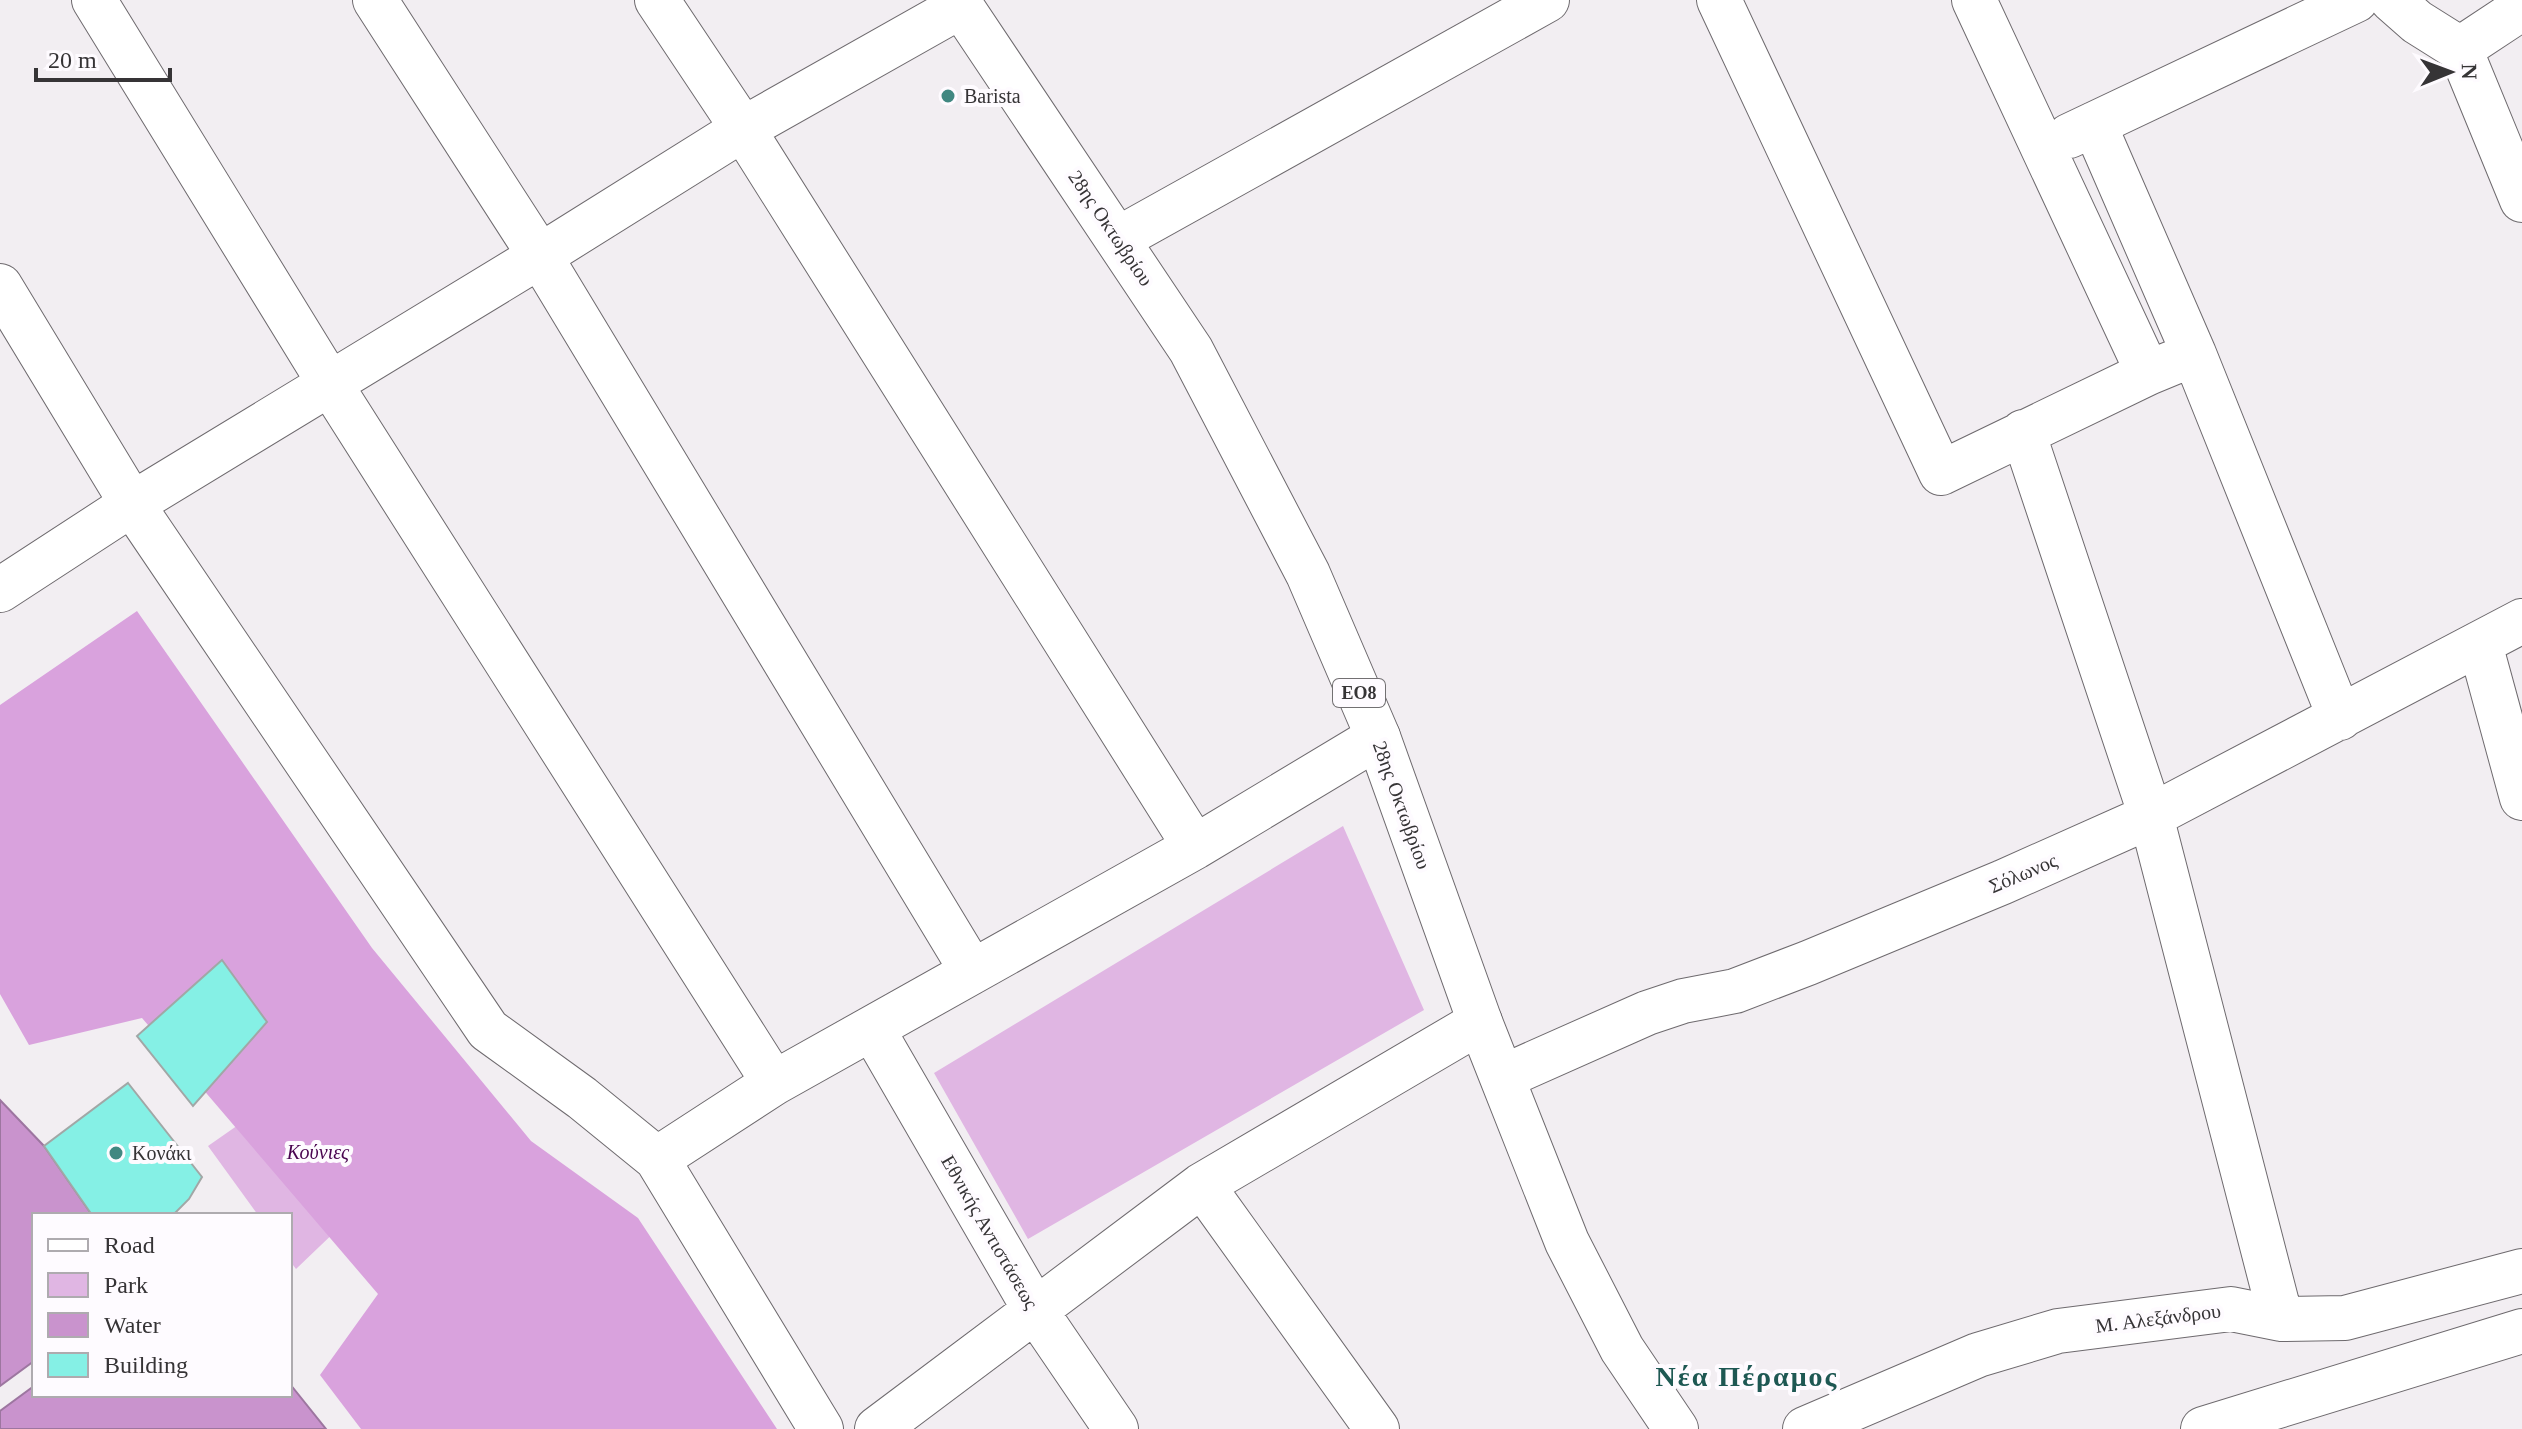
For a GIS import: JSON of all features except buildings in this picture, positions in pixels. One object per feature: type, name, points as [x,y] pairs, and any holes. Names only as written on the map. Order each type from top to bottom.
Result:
[{"type":"street","points":[[94,0],[330,384],[774,1083]]},
{"type":"street","points":[[375,0],[540,256],[972,971]]},
{"type":"street","points":[[657,0],[743,129],[1195,847]]},
{"type":"street","points":[[1118,239],[1547,0]]},
{"type":"street","points":[[1719,0],[1941,473],[2194,354]]},
{"type":"street","points":[[1974,0],[2148,373]]},
{"type":"street","points":[[2042,148],[2356,0]]},
{"type":"street","points":[[2392,0],[2417,22],[2460,49],[2522,200]]},
{"type":"street","points":[[0,590],[132,504],[743,129],[959,3]]},
{"type":"street","name":"28ης Οκτωβρίου","points":[[959,3],[1191,350],[1301,560],[1378,737],[1480,1022],[1567,1242],[1622,1349],[1676,1429]]},
{"type":"street","points":[[2460,49],[2522,8]]},
{"type":"street","points":[[2094,124],[2194,354],[2340,718]]},
{"type":"street","points":[[0,286],[132,504],[488,1030],[582,1098],[657,1159],[821,1429]]},
{"type":"street","points":[[2023,432],[2151,816],[2281,1319]]},
{"type":"street","name":"Σόλωνος","points":[[1503,1077],[1647,1013],[1683,1001],[1735,991],[1808,963],[2151,816],[2522,621]]},
{"type":"street","points":[[2480,644],[2522,798]]},
{"type":"street","points":[[657,1159],[774,1083],[1195,847],[1378,737]]},
{"type":"street","points":[[877,1429],[1202,1185],[1480,1022]]},
{"type":"street","name":"Εθνικής Αντιστάσεως","points":[[873,1030],[1035,1310],[1116,1429]]},
{"type":"street","points":[[1202,1185],[1377,1429]]},
{"type":"street","name":"Μ. Αλεξάνδρου","points":[[1805,1429],[1978,1355],[2058,1331],[2231,1309],[2281,1319],[2345,1318],[2522,1271]]},
{"type":"street","points":[[2203,1429],[2522,1331]]},
{"type":"green space","points":[[137,611],[372,948],[531,1141],[638,1218],[777,1429],[361,1429],[320,1375],[378,1294],[142,1018],[29,1045],[0,994],[0,705]]},
{"type":"green space","points":[[1343,826],[1424,1010],[1028,1239],[934,1073]]},
{"type":"green space","name":"Κούνιες","points":[[344,1051],[412,1158],[296,1269],[292,1264],[292,1213],[257,1213],[208,1146]]},
{"type":"water","points":[[0,1100],[44,1146],[91,1213],[32,1213],[32,1362],[0,1386]]},
{"type":"water","points":[[292,1386],[326,1429],[0,1429],[0,1411],[32,1387],[32,1397],[292,1397]]},
{"type":"place","name":"Barista","points":[[948,96]]},
{"type":"place","name":"Κονάκι","points":[[116,1153]]},
{"type":"district","name":"Νέα Πέραμος","points":[[1747,1376]]}]
